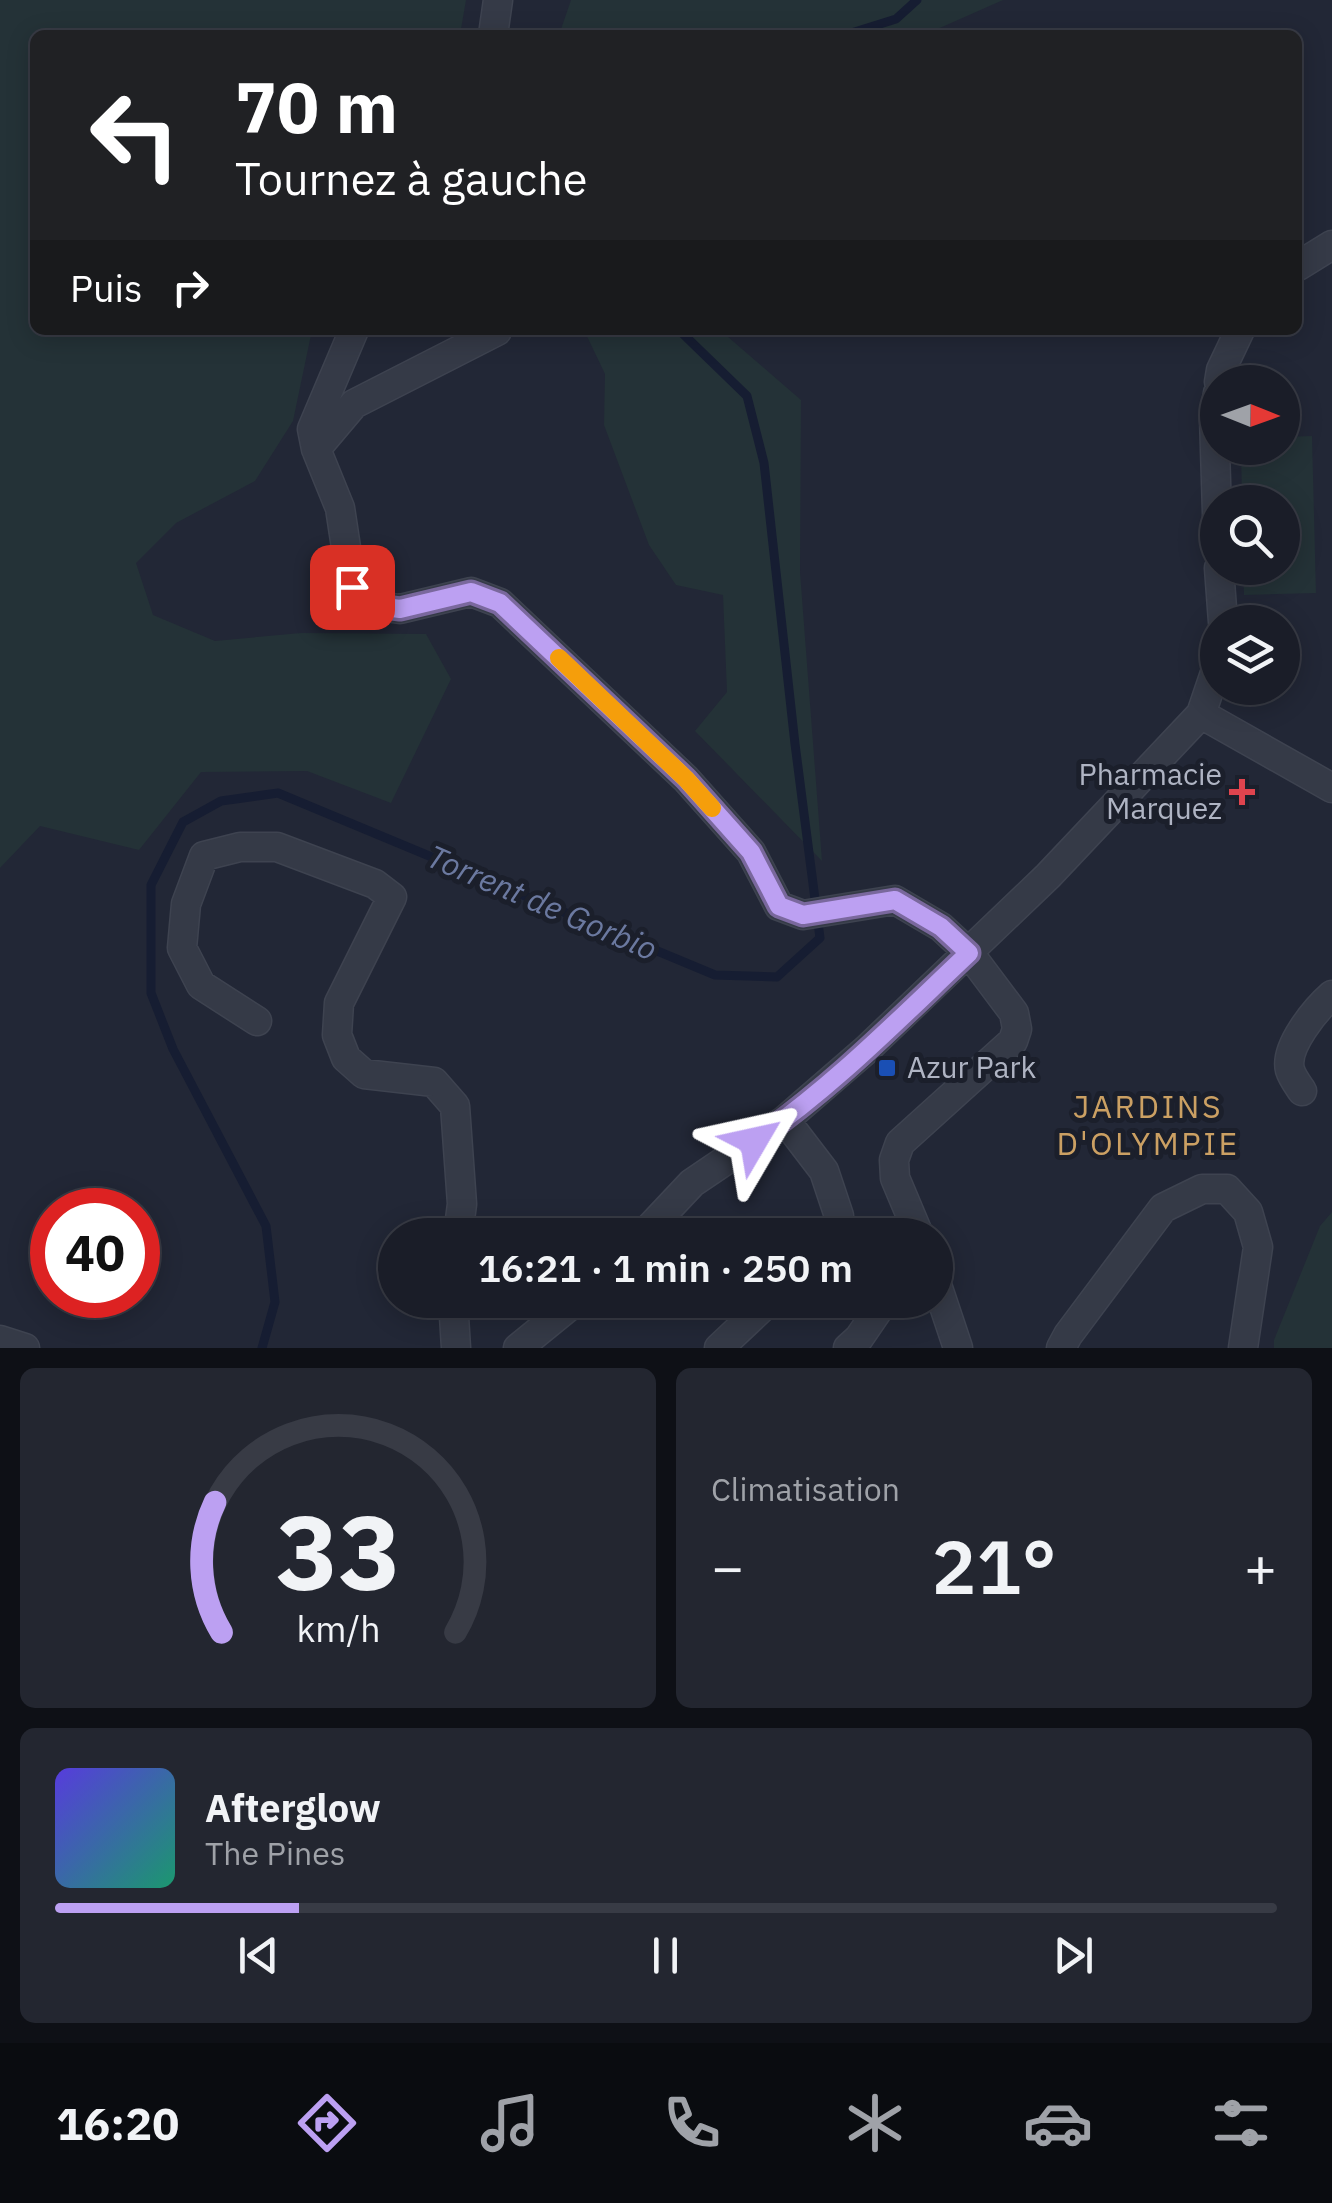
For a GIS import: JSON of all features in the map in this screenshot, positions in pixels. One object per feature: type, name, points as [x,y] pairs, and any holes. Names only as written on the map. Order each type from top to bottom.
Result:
[{"type":"street","points":[[494,30],[498,0]]},
{"type":"street","points":[[1302,263],[1332,244]]},
{"type":"street","points":[[352,335],[312,429],[340,508],[352,587],[370,605],[400,609],[471,592],[500,603],[686,779],[751,852],[779,906],[803,915],[895,900],[941,927],[969,953],[1014,1013],[1017,1029],[1013,1041],[900,1143],[894,1160],[895,1178],[912,1218]]},
{"type":"street","points":[[316,449],[354,404],[489,335]]},
{"type":"street","points":[[1223,365],[1238,335]]},
{"type":"street","points":[[659,1218],[692,1183],[785,1120],[969,953],[1090,833],[1201,714],[1204,705]]},
{"type":"street","points":[[1201,714],[1332,788]]},
{"type":"street","points":[[257,1021],[201,984],[182,948],[186,904],[204,856],[240,847],[277,847],[375,884],[392,897],[339,1004],[337,1036],[346,1058],[364,1074],[434,1082],[455,1106],[460,1218]]},
{"type":"street","points":[[1302,1091],[1290,1072],[1289,1057],[1317,1008],[1332,995]]},
{"type":"street","points":[[785,1120],[824,1171],[838,1218]]},
{"type":"street","points":[[1061,1348],[1164,1208],[1202,1189],[1227,1190],[1248,1212],[1258,1247],[1243,1348]]},
{"type":"street","points":[[455,1318],[456,1348]]},
{"type":"street","points":[[518,1348],[555,1318]]},
{"type":"street","points":[[719,1348],[751,1318]]},
{"type":"street","points":[[848,1348],[872,1318]]},
{"type":"street","points":[[948,1318],[958,1348]]},
{"type":"street","points":[[0,1340],[24,1348]]},
{"type":"shaded area","points":[[0,0],[466,0],[461,30],[30,30],[30,335],[311,335],[293,421],[255,481],[176,523],[136,563],[153,615],[215,641],[301,633],[426,634],[451,679],[391,803],[307,771],[201,772],[139,850],[40,826],[0,868]]},
{"type":"shaded area","points":[[571,0],[1003,0],[935,30],[561,30]]},
{"type":"shaded area","points":[[586,335],[726,335],[801,400],[800,572],[822,861],[695,731],[727,692],[723,595],[676,585],[649,545],[604,425],[605,374]]},
{"type":"shaded area","points":[[1300,436],[1312,436],[1316,593],[1244,595],[1244,585],[1300,585],[1300,485],[1242,485],[1241,465],[1300,465]]},
{"type":"shaded area","points":[[1332,1212],[1332,1348],[1274,1348],[1320,1226]]},
{"type":"waterway","name":"Torrent de Gorbio","points":[[861,30],[896,19],[917,0]]},
{"type":"waterway","name":"Torrent de Gorbio","points":[[262,1348],[275,1302],[266,1226],[173,1049],[151,993],[151,885],[183,822],[221,801],[278,793],[715,975],[777,977],[820,938],[764,463],[747,396],[684,335]]},
{"type":"slow traffic","points":[[559,658],[712,808]]},
{"type":"place","name":"Pharmacie Marquez","points":[[1242,792]]},
{"type":"place","name":"Azur Park","points":[[887,1068]]},
{"type":"district","name":"JARDINS D'OLYMPIE","points":[[1148,1126]]},
{"type":"route","points":[[352,587],[370,605],[400,609],[471,592],[500,603],[686,779],[751,852],[779,906],[803,915],[895,900],[941,927],[969,953],[827,1084],[754,1141]]}]
